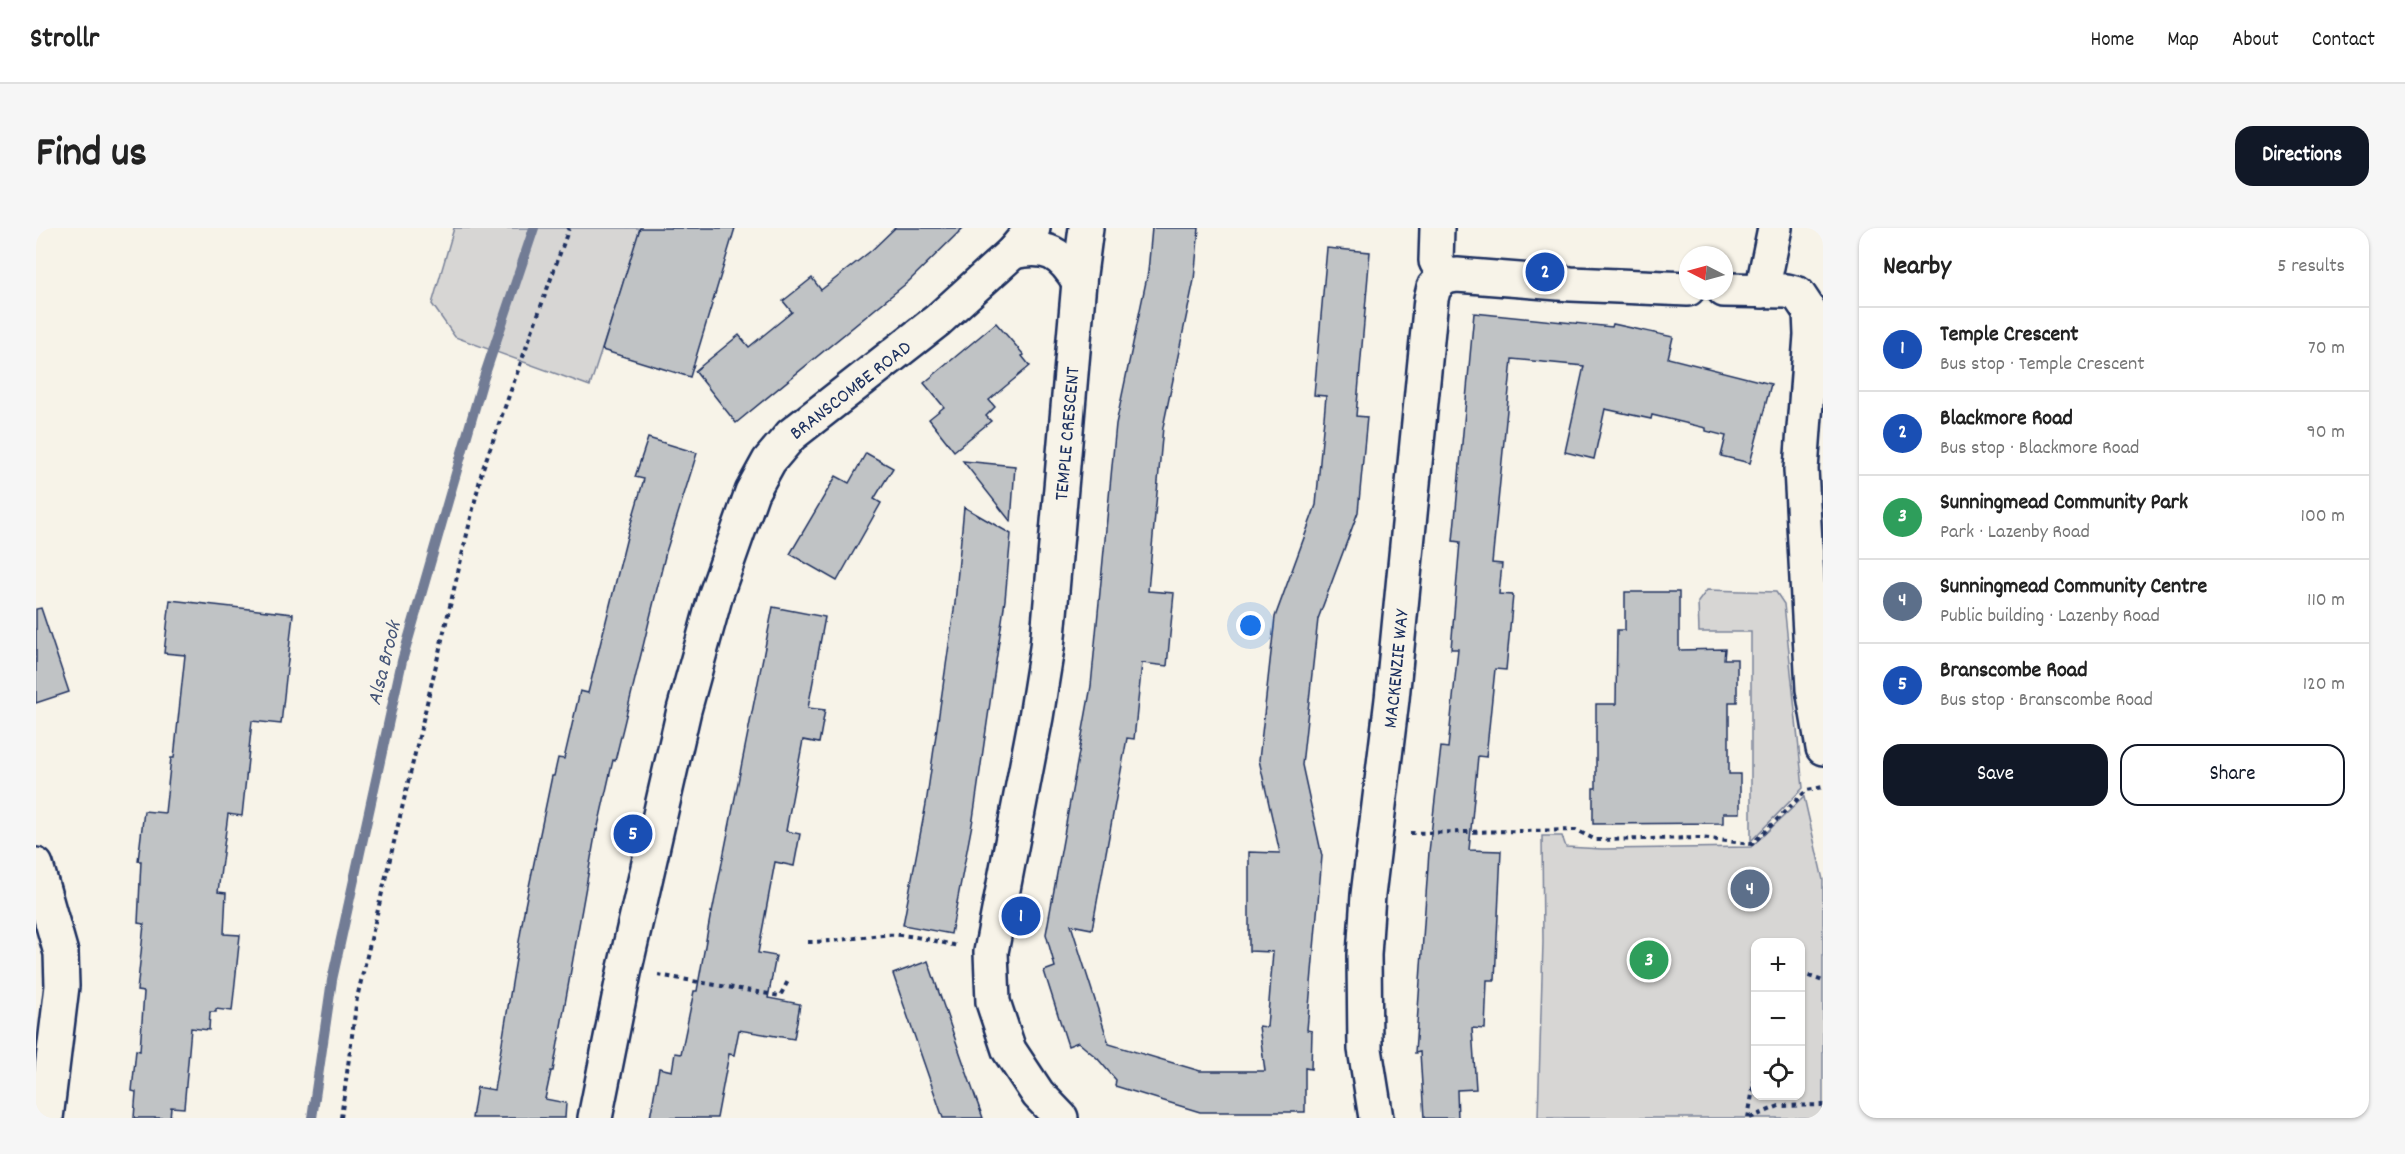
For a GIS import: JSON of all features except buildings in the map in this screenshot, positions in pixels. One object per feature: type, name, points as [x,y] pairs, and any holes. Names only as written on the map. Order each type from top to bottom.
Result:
[{"type":"street","name":"TEMPLE CRESCENT","points":[[1061,1118],[1038,1094],[1009,1050],[993,1002],[991,952],[1047,648],[1078,282],[1086,228]]},
{"type":"street","points":[[1437,228],[1436,261],[1445,277],[1457,275],[1571,284],[1679,289]]},
{"type":"street","points":[[1762,291],[1775,228]]},
{"type":"street","name":"BRANSCOMBE ROAD","points":[[595,1118],[625,968],[684,710],[713,605],[752,492],[769,461],[791,435],[938,320],[1023,240],[1061,257],[1068,264],[1078,282]]},
{"type":"street","name":"MACKENZIE WAY","points":[[1376,1118],[1365,1049],[1364,955],[1392,699],[1431,299],[1434,287],[1445,277]]},
{"type":"street","points":[[1733,290],[1787,291],[1813,296],[1809,312],[1811,335],[1801,469],[1813,689],[1823,748]]},
{"type":"street","points":[[36,865],[61,953],[62,986],[46,1118]]},
{"type":"path","points":[[341,1118],[357,998],[482,471],[569,228]]},
{"type":"path","points":[[1376,831],[1466,833],[1576,830],[1596,840],[1700,838],[1752,844],[1807,790],[1823,787]]},
{"type":"path","points":[[808,942],[829,942],[885,935],[905,936],[991,952]]},
{"type":"path","points":[[625,968],[780,996],[789,979]]},
{"type":"path","points":[[1805,976],[1823,981]]},
{"type":"path","points":[[1751,1100],[1749,1118],[1779,1106],[1823,1105]]},
{"type":"shaded area","points":[[454,228],[641,228],[590,386],[455,337],[432,304]]},
{"type":"shaded area","points":[[1707,590],[1776,592],[1784,604],[1803,788],[1751,841],[1751,632],[1699,632],[1698,602]]},
{"type":"shaded area","points":[[1804,797],[1823,880],[1823,1118],[1538,1118],[1543,942],[1542,836],[1562,836],[1566,847],[1602,849],[1751,847]]},
{"type":"waterway","name":"Alsa Brook","points":[[312,1118],[332,980],[402,661],[482,383],[534,228]]},
{"type":"place","name":"Blackmore Road","points":[[1545,272]]},
{"type":"place","name":"Branscombe Road","points":[[633,834]]},
{"type":"place","name":"Sunningmead Community Centre","points":[[1750,889]]},
{"type":"place","name":"Temple Crescent","points":[[1021,916]]},
{"type":"place","name":"Sunningmead Community Park","points":[[1649,960]]}]
